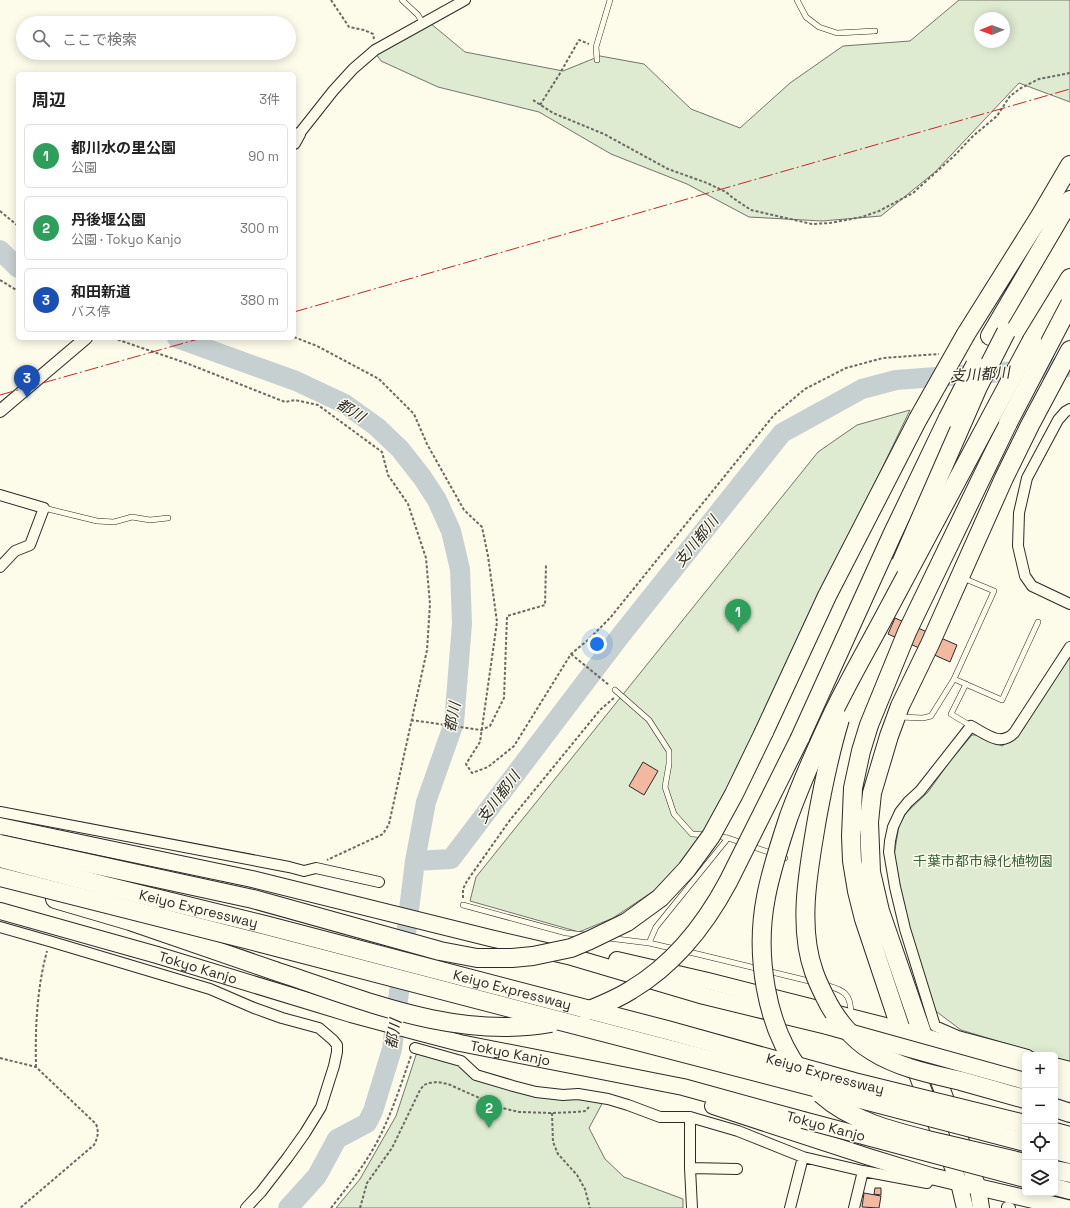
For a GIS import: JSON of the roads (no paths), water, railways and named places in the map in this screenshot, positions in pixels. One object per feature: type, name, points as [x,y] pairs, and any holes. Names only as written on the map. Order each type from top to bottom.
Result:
[{"type":"highway","points":[[0,844],[253,899],[440,951],[477,958],[512,958],[533,956],[571,948],[627,922],[660,898],[687,869],[711,836],[734,794],[828,596],[918,419],[966,334],[1070,165]]},
{"type":"highway","points":[[1022,1098],[919,1071],[886,1059],[858,1041],[836,1016],[821,988],[812,965],[806,932],[806,910],[809,863],[825,777],[836,732],[849,690],[920,518],[978,387],[998,334],[1070,200]]},
{"type":"highway","points":[[0,884],[130,921],[401,1013],[429,1020],[467,1026],[520,1027],[550,1023],[579,1015],[614,1000],[632,989],[666,964],[690,939],[704,921],[724,889],[800,738],[892,535],[948,418],[1070,215]]},
{"type":"highway","points":[[1022,1162],[905,1134],[868,1122],[840,1107],[824,1096],[811,1084],[798,1069],[787,1050],[772,1015],[765,982],[763,962],[763,915],[772,869],[784,831],[803,780],[833,713],[1032,340],[1070,278]]},
{"type":"highway","points":[[964,1208],[959,1183],[901,1030],[864,919],[852,861],[851,836],[853,788],[861,751],[869,725],[907,632],[1008,423],[1070,304]]},
{"type":"highway","points":[[981,1208],[978,1188],[929,1031],[880,911],[871,872],[869,822],[872,793],[879,765],[896,717],[1004,478],[1070,350]]},
{"type":"highway","points":[[0,826],[252,879],[572,957],[704,996],[827,1026],[1022,1080]]},
{"type":"highway","name":"Keiyo Expressway","points":[[0,858],[106,886],[266,925],[667,1030],[854,1082],[1022,1123]]},
{"type":"highway","name":"Keiyo Expressway","points":[[0,877],[261,943],[1022,1141]]},
{"type":"highway","name":"Tokyo Kanjo","points":[[0,911],[157,955],[350,1014],[416,1040],[460,1043],[683,1087],[1022,1178]]},
{"type":"highway","points":[[572,957],[596,956],[630,963],[708,981],[901,1030],[929,1031],[1022,1065]]},
{"type":"highway","points":[[460,1043],[490,1054],[551,1072],[704,1103],[861,1155],[931,1176],[1067,1208]]},
{"type":"highway","points":[[1058,1076],[1070,1079]]},
{"type":"highway","points":[[1058,1091],[1070,1094]]},
{"type":"highway","points":[[1058,1109],[1070,1113]]},
{"type":"highway","points":[[1058,1133],[1070,1136]]},
{"type":"highway","points":[[1058,1151],[1070,1154]]},
{"type":"highway","points":[[1058,1171],[1070,1174]]},
{"type":"highway","points":[[1058,1188],[1070,1191]]},
{"type":"street","points":[[297,139],[333,91],[353,69],[375,50],[465,0]]},
{"type":"street","points":[[0,411],[84,340]]},
{"type":"street","points":[[1070,409],[1058,420],[1027,478],[1019,513],[1018,546],[1025,576],[1028,582],[1032,586],[1070,604]]},
{"type":"street","points":[[0,495],[44,508],[30,544],[15,551],[0,567]]},
{"type":"street","points":[[1022,1053],[958,1036],[929,1031],[894,887],[889,852],[890,841],[900,812],[920,791],[971,726],[999,740],[1009,738],[1014,733],[1070,647]]},
{"type":"street","points":[[0,812],[304,871],[316,868],[379,882]]},
{"type":"street","points":[[0,928],[210,989],[254,1008],[282,1018],[319,1028],[337,1045],[334,1066],[322,1107],[306,1133],[288,1157],[261,1192],[246,1208]]},
{"type":"street","points":[[416,1040],[461,1061],[476,1075],[513,1086],[536,1092],[563,1095],[578,1094],[608,1098],[660,1118],[690,1117],[738,1131],[803,1157],[864,1171],[927,1183],[931,1176]]},
{"type":"street","points":[[1058,1064],[1070,1067]]},
{"type":"street","points":[[690,1117],[692,1208]]},
{"type":"street","points":[[790,1208],[803,1157]]},
{"type":"street","points":[[690,1168],[737,1169]]},
{"type":"street","points":[[854,1208],[864,1171]]},
{"type":"lane","points":[[402,0],[418,15],[423,24]]},
{"type":"lane","points":[[597,60],[596,47],[610,0]]},
{"type":"lane","points":[[797,0],[806,18],[819,27],[837,33],[875,31]]},
{"type":"lane","points":[[44,508],[97,521],[114,522],[132,517],[150,520],[168,518]]},
{"type":"lane","points":[[896,717],[923,718],[931,716],[954,679],[994,590],[960,577]]},
{"type":"lane","points":[[954,679],[1002,700],[1038,622]]},
{"type":"lane","points":[[966,684],[951,714],[971,726]]},
{"type":"lane","points":[[615,690],[649,720],[669,751],[665,787],[674,814],[692,834],[728,838],[785,858]]},
{"type":"lane","points":[[649,944],[656,927],[728,838]]},
{"type":"lane","points":[[463,905],[566,933],[649,944],[696,953],[840,989],[848,997],[851,1004],[851,1018]]},
{"type":"waterway","name":"都川","points":[[0,250],[16,266]]},
{"type":"waterway","name":"都川","points":[[183,340],[296,381],[345,404],[377,427],[400,449],[422,477],[437,500],[451,531],[460,569],[462,624],[454,723],[426,802],[415,861],[392,1049],[373,1111],[367,1123],[337,1139],[317,1176],[288,1208]]},
{"type":"waterway","name":"支川都川","points":[[415,861],[451,859],[621,635],[782,433],[862,389],[896,380],[1070,367]]},
{"type":"place","name":"和田新道","points":[[27,398]]},
{"type":"place","name":"都川水の里公園","points":[[738,632]]},
{"type":"place","name":"丹後堰公園","points":[[489,1128]]},
{"type":"park label","name":"千葉市都市緑化植物園","points":[[983,861]]}]
